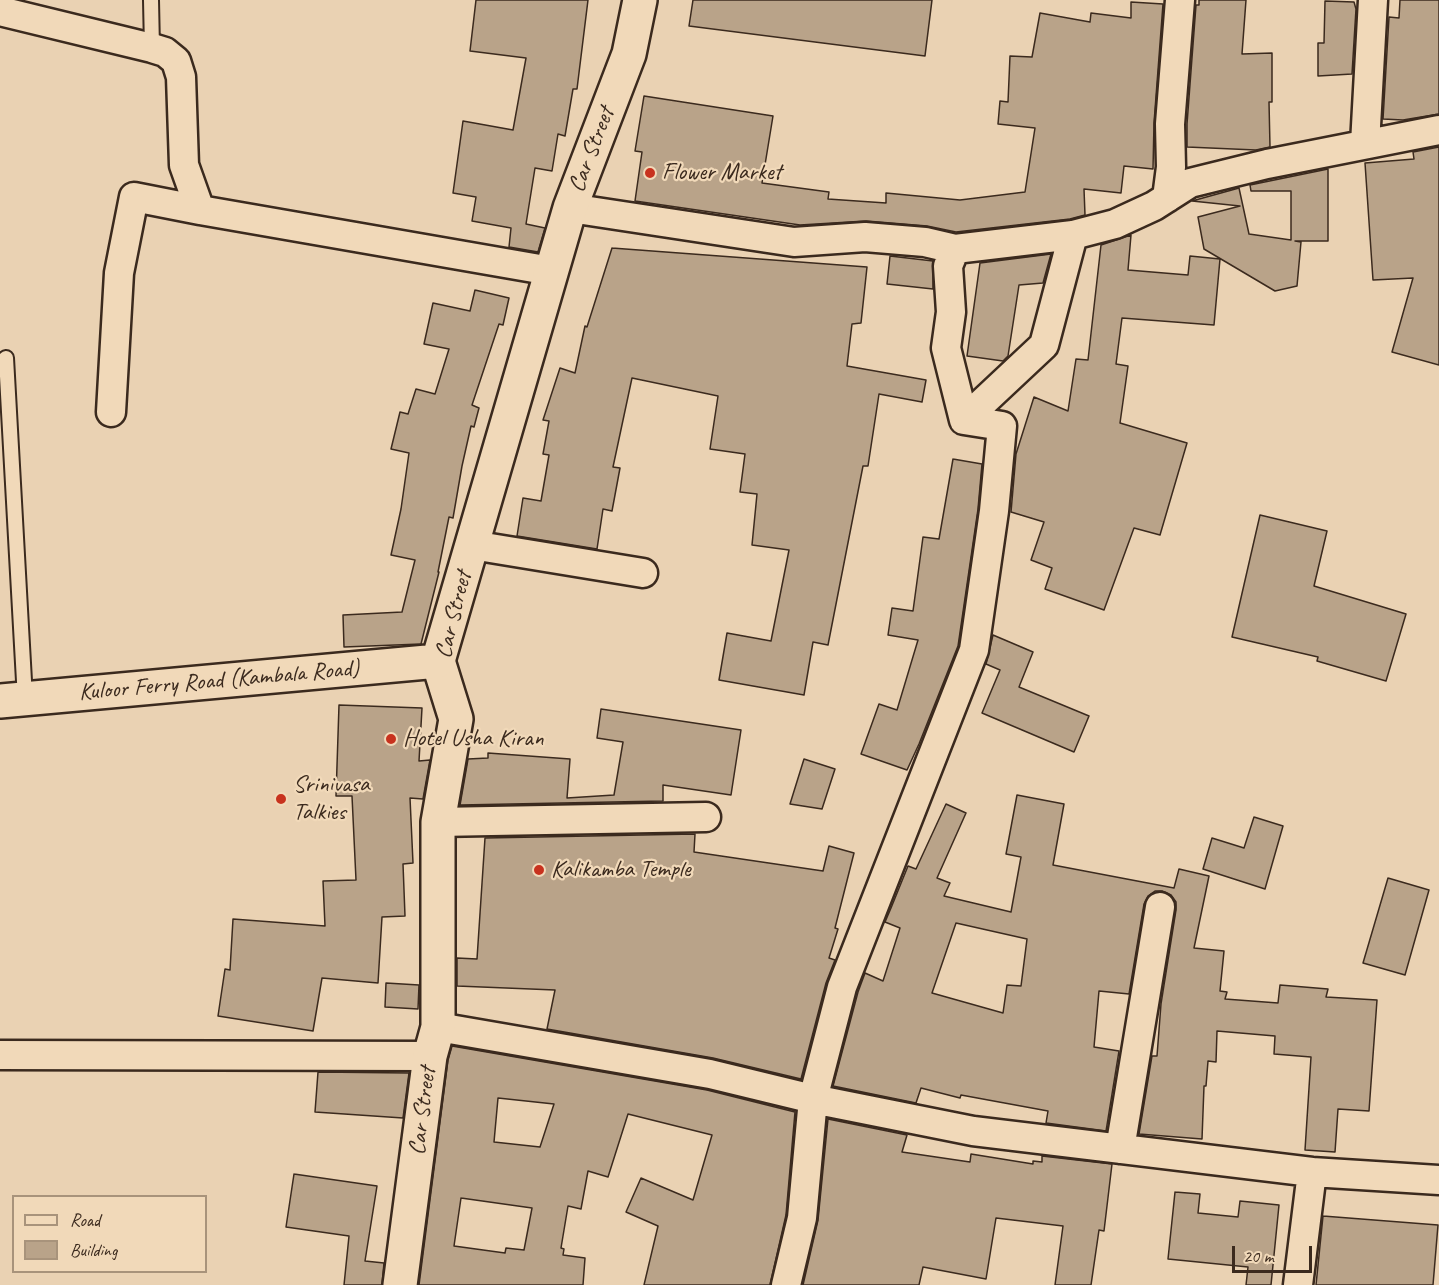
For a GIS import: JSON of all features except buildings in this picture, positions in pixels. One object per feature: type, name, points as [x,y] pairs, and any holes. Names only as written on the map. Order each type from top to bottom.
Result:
[{"type":"main road","name":"Car Street","points":[[399,1285],[434,1041],[438,822],[456,719],[438,661],[570,208],[629,54],[640,0]]},
{"type":"main road","name":"Kuloor Ferry Road (Kambala Road)","points":[[13,700],[438,661]]},
{"type":"street","points":[[1176,183],[1170,124],[1180,0]]},
{"type":"street","points":[[1365,144],[1373,0]]},
{"type":"street","points":[[0,10],[152,48],[165,52],[176,61],[181,77],[184,165],[200,210]]},
{"type":"street","points":[[570,208],[794,242],[865,237],[925,242],[956,249],[1073,235],[1114,224],[1176,183],[1439,130]]},
{"type":"street","points":[[111,412],[119,273],[134,197],[551,271]]},
{"type":"street","points":[[964,420],[1044,345],[1073,235]]},
{"type":"street","points":[[956,249],[948,266],[951,312],[946,348],[964,420]]},
{"type":"street","points":[[786,1285],[802,1218],[813,1099],[842,987],[974,650],[994,511],[1002,426],[964,420]]},
{"type":"street","points":[[472,545],[643,573]]},
{"type":"street","points":[[438,822],[706,818]]},
{"type":"street","points":[[1120,1149],[1160,906]]},
{"type":"street","points":[[0,1055],[434,1041],[710,1074],[813,1099],[973,1131],[1312,1172],[1439,1180]]},
{"type":"street","points":[[1298,1285],[1312,1172]]},
{"type":"lane","points":[[151,0],[152,48]]},
{"type":"lane","points":[[6,358],[13,700]]},
{"type":"place","name":"Flower Market","points":[[650,173]]},
{"type":"place","name":"Hotel Usha Kiran","points":[[391,739]]},
{"type":"place","name":"Srinivasa Talkies","points":[[281,799]]},
{"type":"place","name":"Kalikamba Temple","points":[[539,870]]}]
